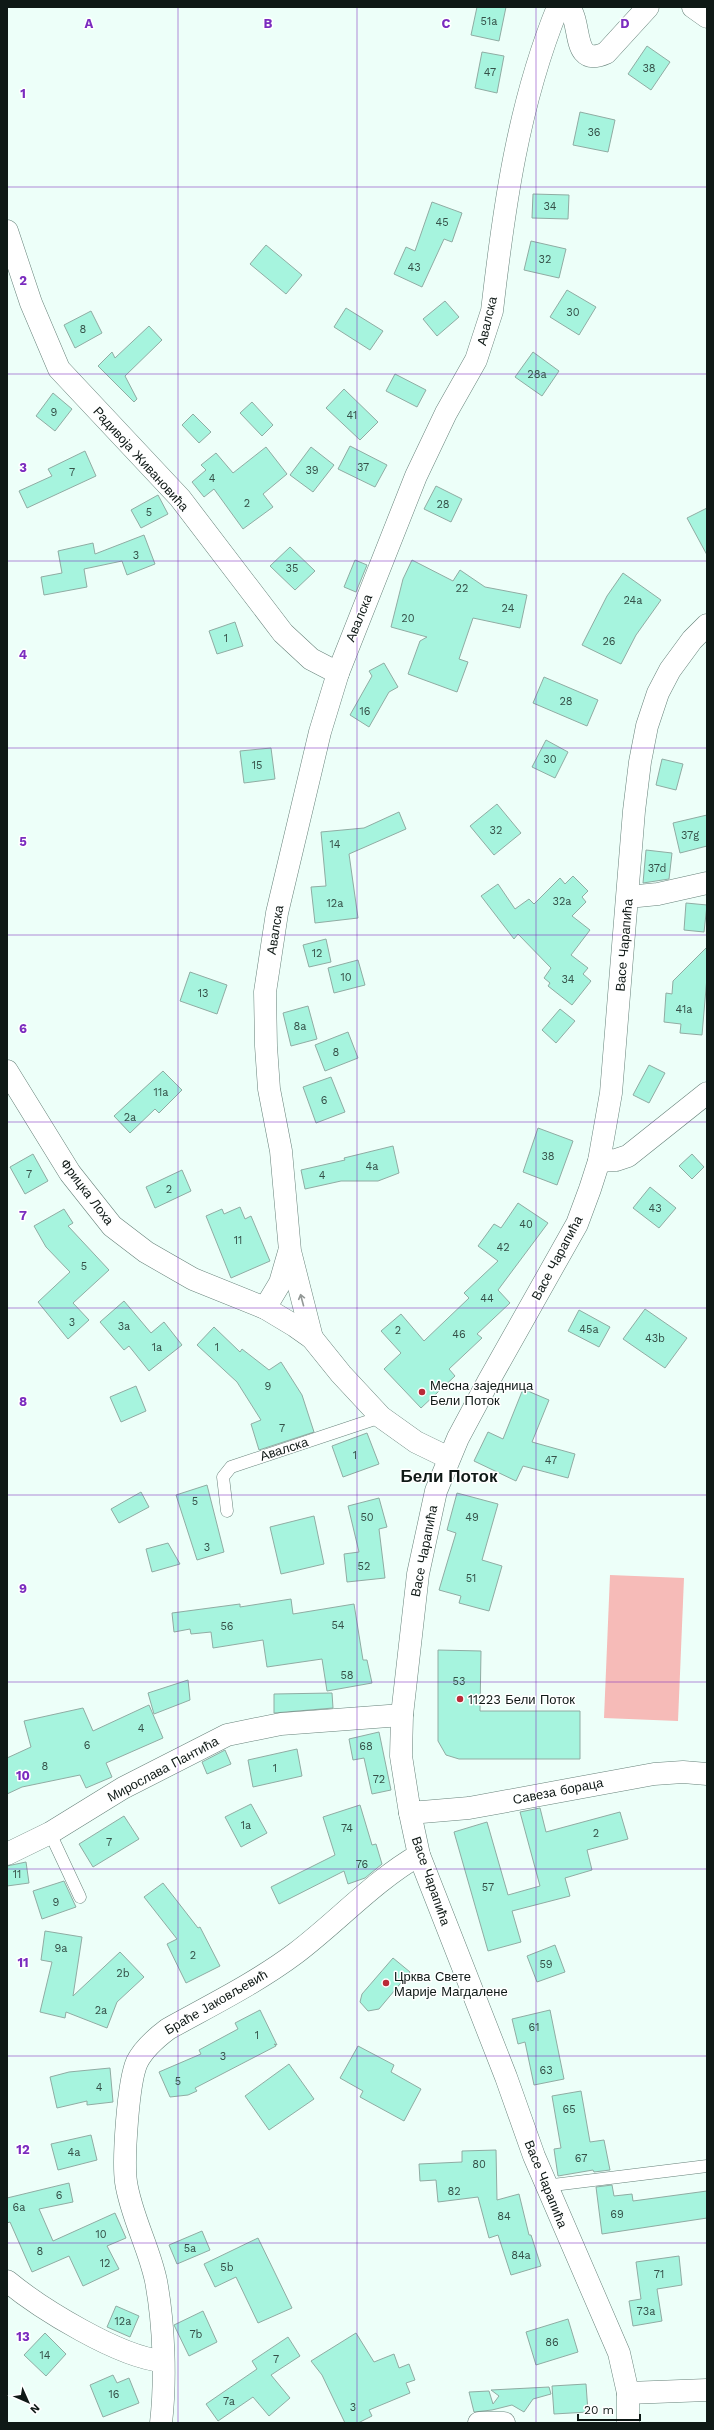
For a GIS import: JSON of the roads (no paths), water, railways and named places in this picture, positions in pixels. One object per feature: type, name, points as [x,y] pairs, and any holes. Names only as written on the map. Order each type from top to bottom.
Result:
[{"type":"street","name":"Авалска","points":[[312,1338],[290,1251],[281,1150],[269,1089],[265,992],[277,913],[291,845],[320,732],[338,673],[416,476],[446,413],[476,360],[485,337],[492,311],[514,151],[530,85],[544,42],[558,7]]},
{"type":"street","points":[[568,7],[572,12],[578,39],[584,51],[589,56],[597,57],[606,53],[648,7]]},
{"type":"street","points":[[693,7],[707,17]]},
{"type":"street","name":"Радивоја Живановића","points":[[7,231],[31,303],[59,370],[180,498],[283,632],[311,659],[338,673]]},
{"type":"street","name":"Васе Чарапића","points":[[628,2423],[628,2393],[619,2354],[612,2334],[546,2186],[506,2077],[419,1855],[401,1756],[402,1715],[418,1574],[436,1491],[449,1458],[488,1382],[577,1224],[598,1161],[610,1093],[628,897],[632,830],[640,762],[651,710],[674,664],[692,640],[707,625]]},
{"type":"street","points":[[628,897],[658,894],[707,883]]},
{"type":"street","name":"Фрицка Лоха","points":[[7,1071],[70,1172],[112,1226],[146,1252],[198,1282],[265,1308]]},
{"type":"street","points":[[598,1161],[616,1160],[632,1153],[707,1093]]},
{"type":"street","name":"Авалска","points":[[290,1251],[280,1283],[265,1308],[312,1338],[341,1374],[381,1417],[416,1442],[449,1458]]},
{"type":"street","name":"Мирослава Пантића","points":[[7,1854],[50,1833],[123,1788],[227,1735],[281,1724],[402,1715]]},
{"type":"street","name":"Савеза бораца","points":[[410,1812],[469,1808],[636,1777],[683,1772],[707,1774]]},
{"type":"street","name":"Браће Јаковљевић","points":[[167,2420],[162,2361],[161,2326],[156,2282],[148,2250],[126,2182],[128,2118],[132,2083],[138,2061],[154,2040],[168,2029],[265,1974],[330,1926],[386,1876],[419,1855]]},
{"type":"street","points":[[7,2281],[49,2312],[149,2360],[162,2361]]},
{"type":"street","points":[[628,2393],[707,2390]]},
{"type":"street","points":[[479,2423],[504,2423]]},
{"type":"lane","name":"Авалска","points":[[227,1511],[223,1477],[231,1467],[381,1417]]},
{"type":"lane","points":[[50,1833],[80,1897]]},
{"type":"lane","points":[[546,2186],[707,2166]]},
{"type":"place","name":"Месна заједница Бели Поток","points":[[422,1392]]},
{"type":"place","name":"11223 Бели Поток","points":[[460,1699]]},
{"type":"place","name":"Црква Свете Марије Магдалене","points":[[386,1983]]},
{"type":"district","name":"Бели Поток","points":[[449,1476]]}]
